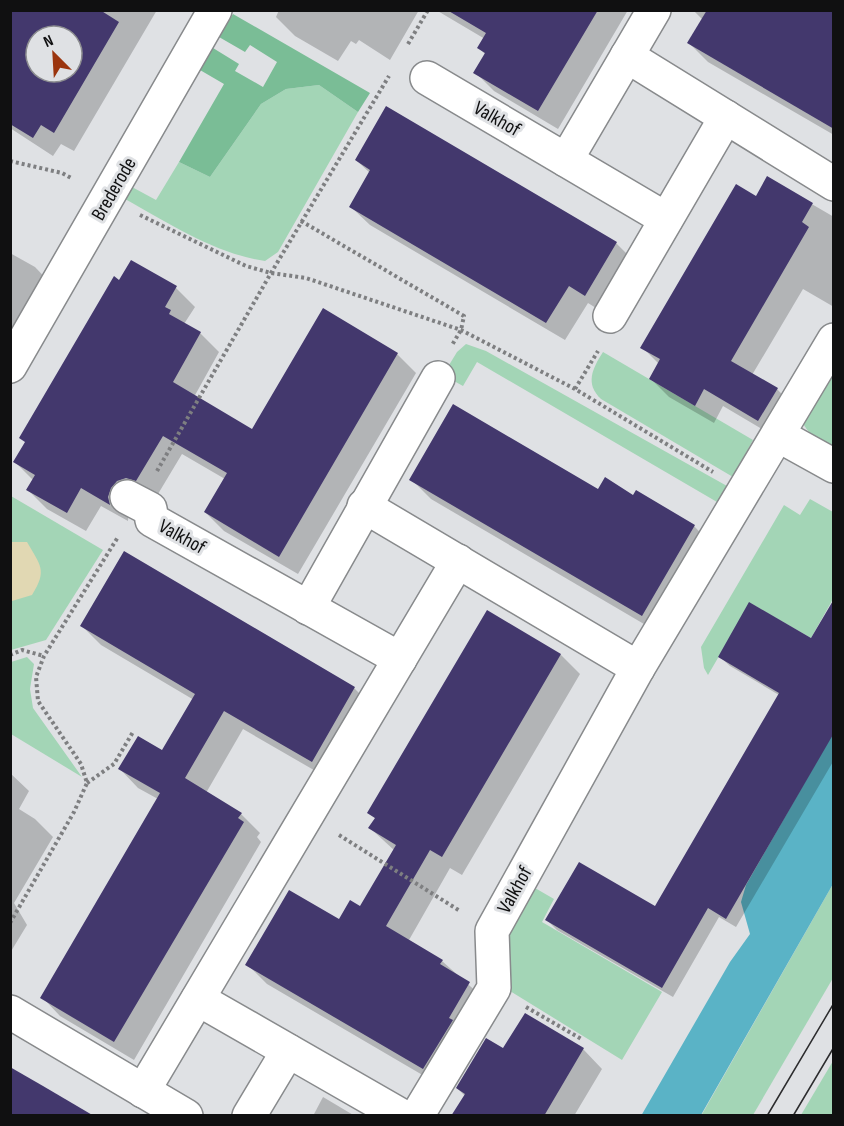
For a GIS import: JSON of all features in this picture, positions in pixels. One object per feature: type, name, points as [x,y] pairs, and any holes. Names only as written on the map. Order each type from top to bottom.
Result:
[{"type":"street","name":"Brederode","points":[[10,366],[108,200],[215,10]]},
{"type":"street","points":[[566,160],[654,10]]},
{"type":"street","points":[[627,56],[834,184]]},
{"type":"street","name":"Valkhof","points":[[428,78],[666,219]]},
{"type":"street","points":[[610,315],[726,117]]},
{"type":"street","name":"Valkhof","points":[[494,988],[492,931],[638,669],[834,340]]},
{"type":"street","points":[[308,608],[438,378]]},
{"type":"street","points":[[778,435],[834,466]]},
{"type":"street","name":"Valkhof","points":[[133,500],[150,509],[152,520],[400,659]]},
{"type":"street","points":[[364,506],[638,669]]},
{"type":"street","points":[[143,1091],[458,561]]},
{"type":"street","points":[[417,1116],[494,988]]},
{"type":"street","points":[[198,999],[402,1116]]},
{"type":"street","points":[[10,1012],[186,1116]]},
{"type":"street","points":[[249,1116],[288,1051]]},
{"type":"path","points":[[403,53],[428,10]]},
{"type":"path","points":[[87,783],[81,764],[38,701],[36,677],[44,656],[133,500],[391,73]]},
{"type":"path","points":[[10,161],[62,173],[108,200],[246,266],[306,279],[461,330],[575,389],[744,491]]},
{"type":"path","points":[[302,221],[464,316],[461,330]]},
{"type":"path","points":[[10,655],[22,650],[44,656]]},
{"type":"path","points":[[10,923],[74,812],[87,783],[114,764],[133,732]]},
{"type":"path","points":[[308,816],[492,931]]},
{"type":"path","points":[[494,988],[583,1040]]},
{"type":"green space","points":[[233,14],[370,93],[358,112],[319,85],[286,89],[261,104],[210,177],[179,162],[224,84],[200,70],[213,48],[239,64],[235,71],[263,87],[277,62],[250,45],[245,52],[219,37]]},
{"type":"green space","points":[[319,85],[358,112],[278,252],[265,261],[228,252],[211,245],[125,199],[132,187],[156,200],[179,162],[210,177],[261,104],[286,89]]},
{"type":"green space","points":[[466,344],[486,351],[727,486],[717,502],[477,362],[463,386],[443,375],[457,352]]},
{"type":"green space","points":[[603,352],[753,440],[733,477],[601,399],[593,388],[592,376]]},
{"type":"green space","points":[[823,369],[833,375],[833,449],[810,433],[801,419]]},
{"type":"green space","points":[[11,496],[103,550],[46,640],[11,650]]},
{"type":"green space","points":[[810,499],[833,512],[833,599],[811,638],[750,603],[708,675],[704,668],[701,647],[784,505],[800,515]]},
{"type":"green space","points":[[27,657],[34,664],[30,689],[33,708],[82,777],[11,734],[11,662]]},
{"type":"green space","points":[[833,884],[833,978],[753,1115],[701,1116]]},
{"type":"green space","points":[[535,888],[554,899],[542,922],[662,992],[622,1060],[510,991],[503,941]]},
{"type":"green space","points":[[833,1061],[833,1115],[801,1115]]},
{"type":"sand","points":[[11,542],[27,542],[39,562],[41,573],[32,595],[12,601]]},
{"type":"water","points":[[833,733],[833,884],[701,1115],[641,1116],[730,962],[750,934],[741,902],[746,885]]},
{"type":"building","points":[[10,10],[100,10],[119,22],[84,82],[84,24],[24,24],[24,84],[83,84],[54,133],[41,125],[33,138],[10,124]]},
{"type":"building","points":[[447,10],[598,10],[538,111],[473,73],[485,53],[477,48],[486,33]]},
{"type":"building","points":[[707,10],[834,10],[834,129],[687,43]]},
{"type":"building","points":[[386,106],[617,242],[585,296],[569,286],[546,323],[349,207],[370,170],[355,160]]},
{"type":"building","points":[[767,176],[813,203],[802,222],[809,227],[731,361],[778,388],[758,421],[704,389],[695,406],[649,379],[660,359],[640,348],[736,184],[756,196]]},
{"type":"building","points":[[131,260],[177,286],[165,307],[171,310],[169,314],[201,332],[173,382],[252,429],[323,308],[398,353],[279,557],[204,512],[227,473],[163,436],[136,481],[126,478],[117,481],[111,488],[108,497],[110,505],[81,488],[67,513],[26,490],[35,475],[13,462],[25,442],[19,438],[114,276],[119,280]]},
{"type":"building","points":[[453,404],[598,489],[605,477],[633,495],[636,490],[695,525],[642,616],[409,480]]},
{"type":"building","points":[[124,551],[355,687],[312,762],[224,711],[185,778],[242,813],[238,818],[244,822],[114,1042],[40,998],[160,793],[118,769],[138,736],[162,750],[195,694],[80,626]]},
{"type":"building","points":[[834,599],[834,733],[726,919],[708,908],[662,988],[545,920],[579,862],[655,906],[779,693],[718,657],[749,602],[811,638]]},
{"type":"building","points":[[487,610],[561,654],[442,857],[430,850],[386,926],[443,960],[440,964],[470,982],[449,1018],[453,1020],[423,1069],[245,965],[289,890],[339,919],[350,900],[360,906],[396,845],[368,828],[375,818],[367,813]]},
{"type":"building","points":[[525,1013],[584,1048],[544,1116],[451,1116],[465,1094],[456,1088],[486,1038],[503,1048]]},
{"type":"building","points":[[10,1067],[43,1086],[94,1116],[10,1116]]},
{"type":"tram line","points":[[767,1116],[834,1003]]},
{"type":"tram line","points":[[793,1116],[834,1047]]}]
